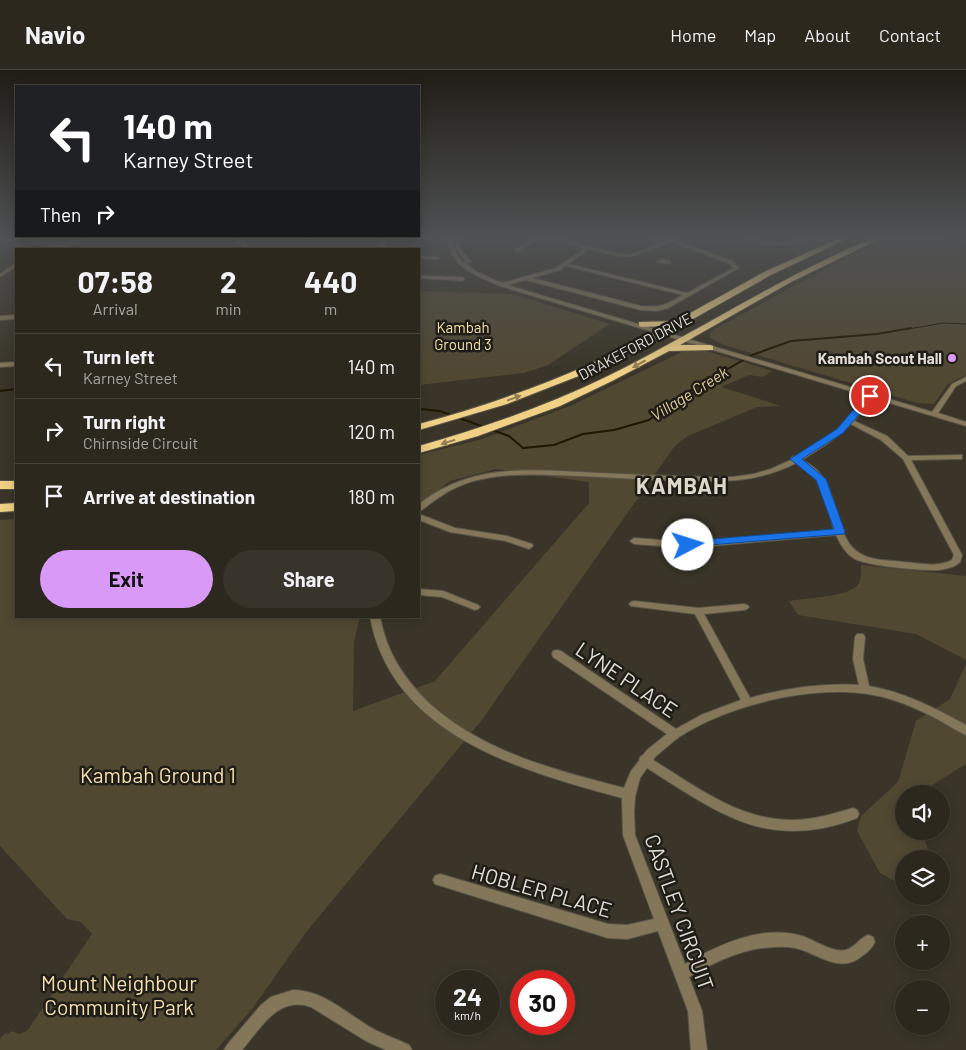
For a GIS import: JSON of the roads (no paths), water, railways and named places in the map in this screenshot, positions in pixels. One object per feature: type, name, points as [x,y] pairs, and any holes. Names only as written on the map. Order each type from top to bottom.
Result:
[{"type":"highway","name":"DRAKEFORD DRIVE","points":[[420,427],[468,414],[543,387],[624,352],[754,282]]},
{"type":"highway","name":"DRAKEFORD DRIVE","points":[[420,450],[507,423],[586,390],[789,282]]},
{"type":"highway","points":[[714,347],[707,336],[708,331],[720,320]]},
{"type":"highway","points":[[624,352],[640,337],[637,324],[661,325],[683,321]]},
{"type":"highway","points":[[660,352],[686,347],[714,347]]},
{"type":"highway","points":[[0,485],[15,484]]},
{"type":"highway","points":[[0,508],[15,507]]},
{"type":"street","points":[[495,282],[663,332]]},
{"type":"street","points":[[506,282],[637,324],[966,424]]},
{"type":"street","points":[[502,285],[513,282]]},
{"type":"street","points":[[541,282],[647,309],[663,308],[713,282]]},
{"type":"street","points":[[634,282],[688,295]]},
{"type":"street","points":[[0,318],[15,317]]},
{"type":"street","points":[[0,365],[15,364]]},
{"type":"street","points":[[934,413],[954,385],[966,379]]},
{"type":"street","points":[[420,507],[429,498],[447,487],[494,474],[530,472],[723,480],[763,474],[795,459],[830,438],[850,421],[872,394]]},
{"type":"street","points":[[934,413],[966,419]]},
{"type":"street","points":[[795,459],[807,466],[821,479],[847,548],[867,560],[936,568],[950,566],[956,562],[958,555],[906,458],[884,438],[850,421]]},
{"type":"street","points":[[906,458],[959,457]]},
{"type":"street","points":[[420,516],[453,530],[507,538],[529,546]]},
{"type":"street","points":[[634,541],[688,545],[840,532]]},
{"type":"street","points":[[420,592],[443,594],[475,607]]},
{"type":"street","points":[[634,604],[698,611],[744,607]]},
{"type":"street","points":[[698,611],[747,702]]},
{"type":"street","points":[[375,618],[381,644],[404,685],[439,720],[459,735],[491,752],[521,764],[629,794]]},
{"type":"street","points":[[860,636],[858,659],[865,689]]},
{"type":"street","name":"LYNE PLACE","points":[[557,654],[675,734]]},
{"type":"street","name":"CASTLEY CIRCUIT","points":[[699,1050],[695,1011],[629,835],[627,814],[629,794],[634,776],[644,760],[675,734],[719,712],[747,702],[790,692],[821,688],[865,689],[892,696],[916,705],[966,730]]},
{"type":"street","points":[[644,760],[718,806],[756,822],[786,827],[825,824],[853,814]]},
{"type":"street","name":"HOBLER PLACE","points":[[440,880],[608,931],[627,932],[663,924]]},
{"type":"street","points":[[682,973],[722,950],[746,942],[786,940],[802,942],[833,956],[845,957],[851,955],[868,942]]},
{"type":"street","points":[[232,1050],[266,1010],[276,1002],[292,997],[304,997],[315,1001],[371,1036],[404,1050]]},
{"type":"waterway","name":"Village Creek","points":[[903,330],[943,323],[966,324]]},
{"type":"waterway","name":"Village Creek","points":[[492,430],[509,436],[523,448],[554,445],[583,434],[614,430],[649,420],[691,390],[752,355],[791,341],[877,334],[911,328]]},
{"type":"waterway","name":"Village Creek","points":[[0,391],[15,389]]},
{"type":"waterway","name":"Village Creek","points":[[420,409],[440,411],[484,427]]},
{"type":"place","name":"Kambah Scout Hall","points":[[952,358]]},
{"type":"district","name":"KAMBAH","points":[[682,485]]},
{"type":"park label","name":"Kambah Ground 3","points":[[463,336]]},
{"type":"park label","name":"Kambah Ground 1","points":[[158,774]]},
{"type":"park label","name":"Mount Neighbour Community Park","points":[[119,994]]}]
